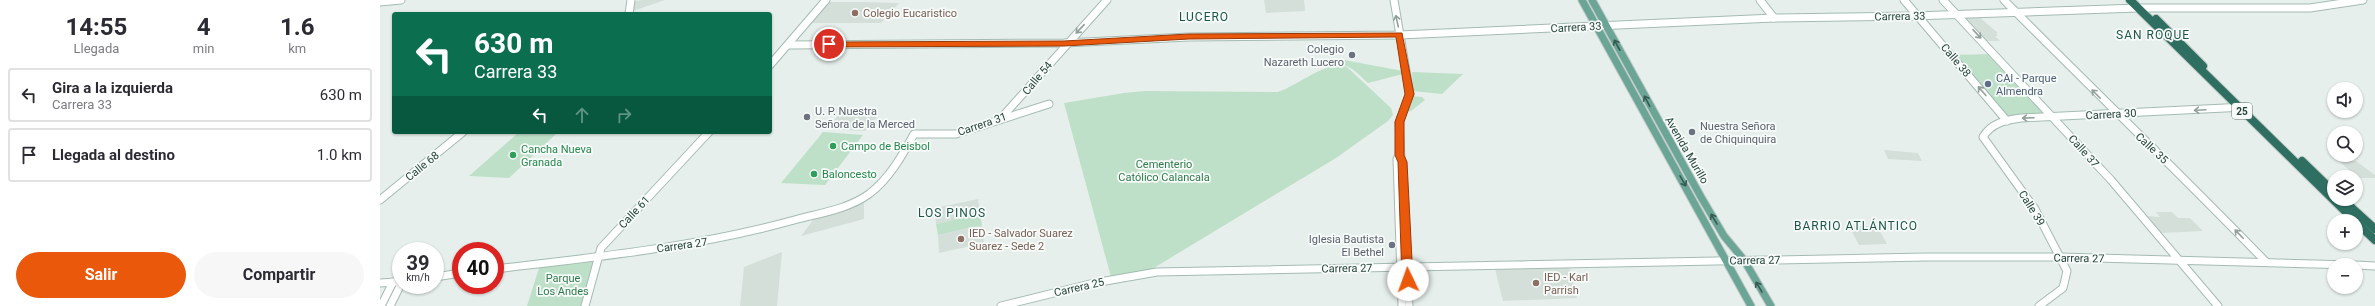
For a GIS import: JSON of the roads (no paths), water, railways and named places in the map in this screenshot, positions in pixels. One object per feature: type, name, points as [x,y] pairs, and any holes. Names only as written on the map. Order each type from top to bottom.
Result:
[{"type":"highway","name":"25","points":[[2130,0],[2140,5],[2347,214]]},
{"type":"highway","name":"25","points":[[2242,107],[2327,186]]},
{"type":"highway","name":"25","points":[[2348,206],[2373,234]]},
{"type":"highway","name":"25","points":[[2363,227],[2373,234]]},
{"type":"main road","name":"Avenida Murillo","points":[[1582,0],[1598,26],[1752,306]]},
{"type":"main road","name":"Avenida Murillo","points":[[1592,0],[1672,147],[1720,229],[1744,260],[1771,306]]},
{"type":"street","points":[[380,2],[401,0]]},
{"type":"street","points":[[628,12],[631,0]]},
{"type":"street","points":[[772,63],[789,45],[826,0]]},
{"type":"street","name":"Calle 54","points":[[1002,118],[1067,43],[1107,0]]},
{"type":"street","points":[[1394,0],[1410,94],[1399,122],[1400,155],[1397,159],[1404,267],[1409,306]]},
{"type":"street","points":[[1760,0],[1774,18]]},
{"type":"street","name":"Calle 38","points":[[1904,0],[2007,121]]},
{"type":"street","name":"Calle 37","points":[[1943,0],[2053,117],[2218,306]]},
{"type":"street","name":"Calle 35","points":[[2004,0],[2117,114],[2186,179],[2266,262]]},
{"type":"street","name":"Carrera 33","points":[[789,45],[1067,43],[1184,37],[1400,35],[1774,18],[1958,15],[2140,5],[2310,8],[2363,0]]},
{"type":"street","name":"Calle 54","points":[[1015,104],[1015,109],[1024,111]]},
{"type":"street","name":"Carrera 31","points":[[864,197],[897,166],[914,134],[956,134],[1049,104]]},
{"type":"street","name":"Carrera 30","points":[[1983,137],[1989,128],[2007,121],[2053,117],[2242,107]]},
{"type":"street","name":"Calle 68","points":[[380,200],[461,134]]},
{"type":"street","name":"Calle 61","points":[[585,306],[601,248],[707,134]]},
{"type":"street","name":"Calle 39","points":[[1983,137],[2035,209],[2067,271],[2066,284],[2057,295],[2039,306]]},
{"type":"street","name":"Carrera 27","points":[[504,268],[736,237],[830,210],[864,197]]},
{"type":"street","name":"Carrera 27","points":[[1157,272],[1744,260],[2060,257],[2180,262],[2266,262],[2327,264]]},
{"type":"street","points":[[2363,265],[2375,266]]},
{"type":"street","points":[[1402,306],[1404,267]]},
{"type":"street","name":"Carrera 25","points":[[1002,306],[1094,283],[1157,272]]},
{"type":"street","points":[[380,283],[392,282]]},
{"type":"street","points":[[381,306],[392,290]]},
{"type":"street","points":[[390,306],[394,294]]},
{"type":"place","name":"Colegio Eucaristico","points":[[855,13]]},
{"type":"place","name":"Colegio Nazareth Lucero","points":[[1352,55]]},
{"type":"place","name":"CAI - Parque Almendra","points":[[1988,84]]},
{"type":"place","name":"U. P. Nuestra Señora de la Merced","points":[[807,117]]},
{"type":"place","name":"Nuestra Señora de Chiquinquira","points":[[1692,132]]},
{"type":"place","name":"Campo de Beisbol","points":[[833,146]]},
{"type":"place","name":"Cancha Nueva Granada","points":[[513,155]]},
{"type":"place","name":"Baloncesto","points":[[814,174]]},
{"type":"place","name":"IED - Salvador Suarez Suarez - Sede 2","points":[[961,239]]},
{"type":"place","name":"Iglesia Bautista El Bethel","points":[[1392,245]]},
{"type":"place","name":"IED - Karl Parrish","points":[[1536,283]]},
{"type":"district","name":"LUCERO","points":[[1204,17]]},
{"type":"district","name":"SAN ROQUE","points":[[2153,35]]},
{"type":"district","name":"LOS PINOS","points":[[952,213]]},
{"type":"district","name":"BARRIO ATLÁNTICO","points":[[1856,226]]},
{"type":"park label","name":"Cementerio Católico Calancala","points":[[1164,170]]},
{"type":"park label","name":"Parque Los Andes","points":[[563,284]]}]
